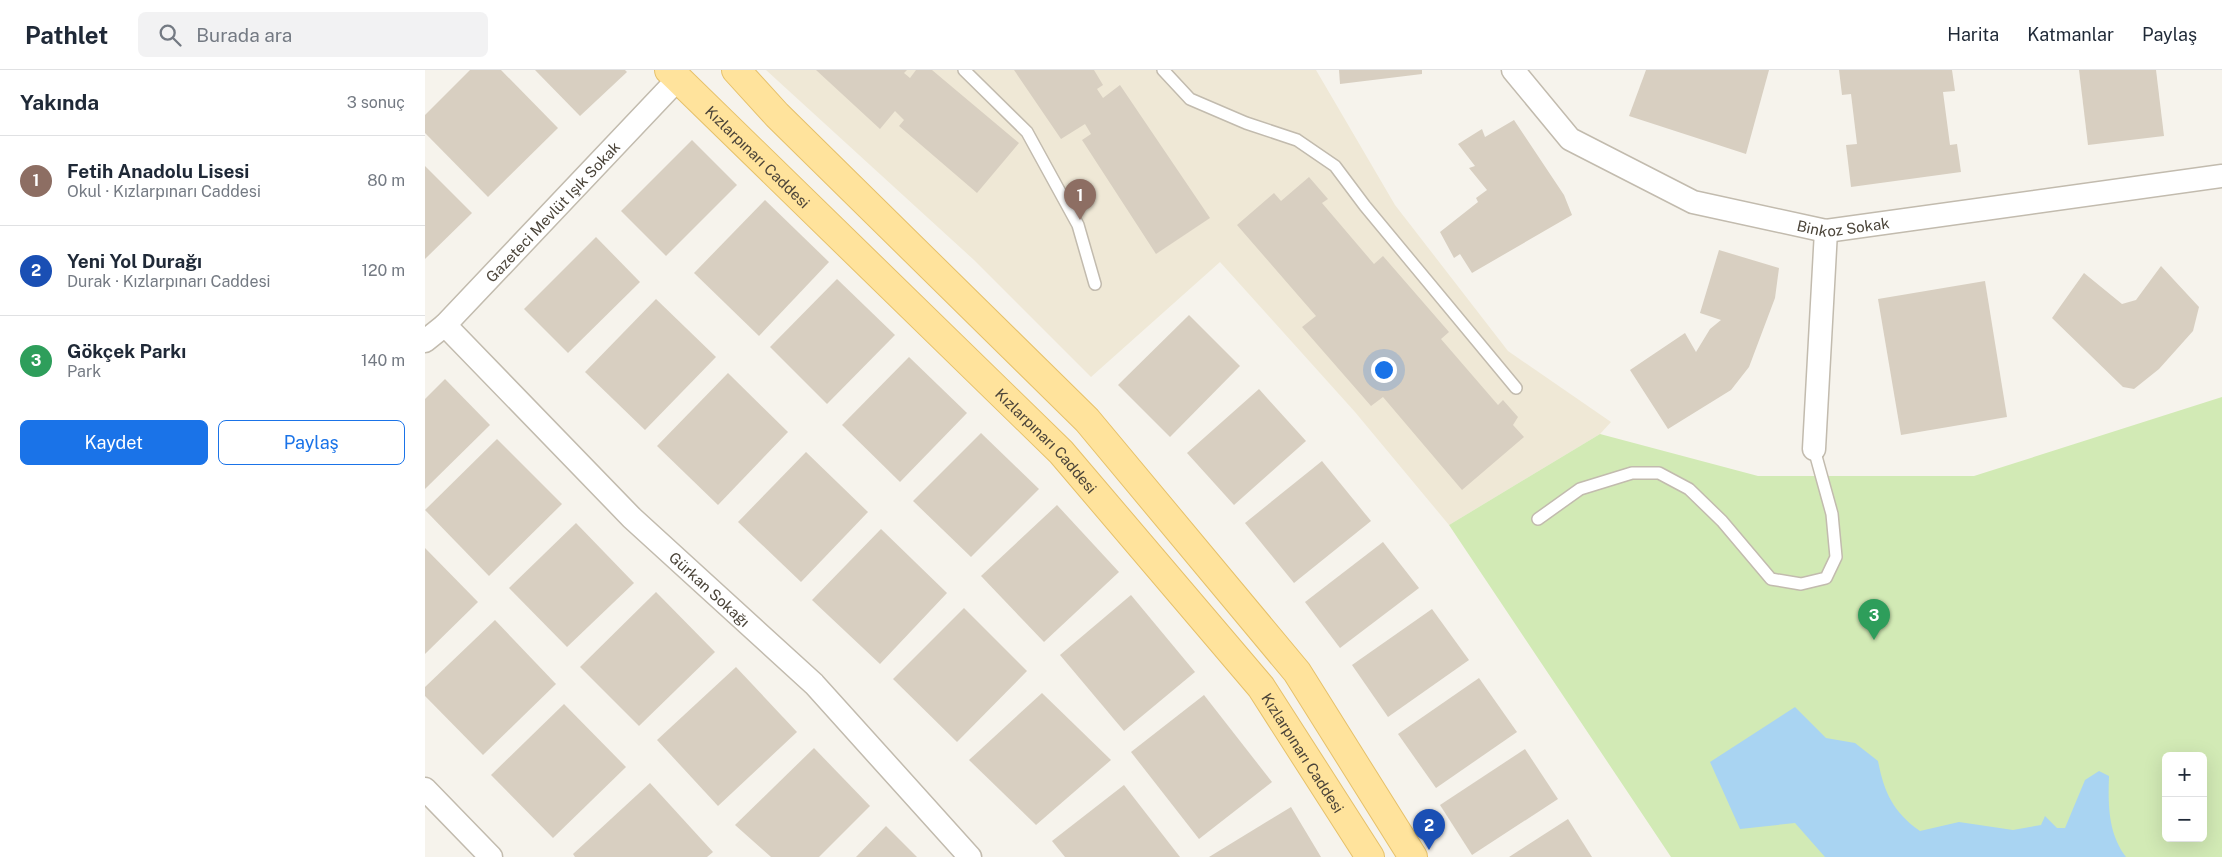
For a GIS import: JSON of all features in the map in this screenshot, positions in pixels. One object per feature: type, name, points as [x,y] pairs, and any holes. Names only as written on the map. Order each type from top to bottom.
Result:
[{"type":"main road","points":[[736,70],[784,122],[1087,420],[1297,672],[1413,857]]},
{"type":"main road","name":"Kızlarpınarı Caddesi","points":[[673,75],[1061,452],[1261,687],[1370,857]]},
{"type":"street","name":"Binkoz Sokak","points":[[1513,70],[1570,139],[1579,144],[1693,202],[1827,231],[2222,176]]},
{"type":"street","name":"Gazeteci Mevlüt Işık Sokak","points":[[425,342],[445,325],[673,75]]},
{"type":"street","points":[[1814,449],[1827,231]]},
{"type":"street","name":"Gürkan Sokağı","points":[[445,325],[632,518],[814,684],[970,857]]},
{"type":"street","points":[[425,789],[491,857]]},
{"type":"lane","points":[[964,70],[1027,132],[1078,225],[1095,284]]},
{"type":"lane","points":[[1163,70],[1189,99],[1245,123],[1297,140],[1335,166],[1365,206],[1516,388]]},
{"type":"lane","points":[[1538,519],[1580,489],[1633,473],[1659,473],[1689,490],[1722,521],[1771,579],[1801,584],[1826,578],[1836,557],[1832,514],[1814,449]]},
{"type":"shaded area","points":[[766,70],[1316,70],[1395,205],[1508,351],[1611,422],[1600,434],[1449,525],[1355,412],[1220,262],[1091,377],[974,260]]},
{"type":"green space","points":[[2222,397],[2222,857],[1671,857],[1449,525],[1600,434],[1758,476],[1974,476]]},
{"type":"water","points":[[1795,707],[1826,738],[1855,743],[1878,761],[1883,782],[1891,801],[1896,809],[1920,831],[1959,822],[2013,830],[2041,825],[2045,816],[2057,828],[2065,828],[2085,780],[2099,771],[2109,776],[2109,808],[2112,828],[2126,857],[1825,857],[1795,823],[1740,829],[1710,762]]},
{"type":"building","points":[[470,70],[501,70],[558,128],[488,197],[425,133],[425,115]]},
{"type":"building","points":[[535,70],[625,70],[627,72],[580,116]]},
{"type":"building","points":[[816,70],[907,70],[904,73],[910,78],[916,70],[932,70],[1019,143],[977,193],[899,126],[904,120],[895,111],[880,129]]},
{"type":"building","points":[[1014,70],[1094,70],[1103,85],[1097,89],[1103,98],[1120,85],[1210,218],[1156,254],[1082,140],[1091,134],[1085,124],[1061,139]]},
{"type":"building","points":[[1339,70],[1422,70],[1422,74],[1340,84]]},
{"type":"building","points":[[1646,70],[1769,70],[1746,154],[1629,116]]},
{"type":"building","points":[[1839,70],[1952,70],[1955,91],[1943,92],[1950,145],[1957,144],[1961,172],[1851,187],[1846,145],[1857,144],[1851,94],[1842,95]]},
{"type":"building","points":[[2079,70],[2156,70],[2164,136],[2088,145]]},
{"type":"building","points":[[1514,120],[1564,195],[1572,215],[1472,273],[1460,254],[1454,258],[1440,232],[1478,202],[1476,198],[1487,190],[1469,168],[1475,166],[1458,144],[1482,129],[1485,137]]},
{"type":"building","points":[[692,140],[737,185],[666,256],[621,211]]},
{"type":"building","points":[[425,166],[472,213],[425,259]]},
{"type":"building","points":[[1309,177],[1328,199],[1322,203],[1374,264],[1383,256],[1449,332],[1441,339],[1498,405],[1503,400],[1518,417],[1513,425],[1524,437],[1462,490],[1383,397],[1371,406],[1302,327],[1316,316],[1237,225],[1274,193],[1281,201]]},
{"type":"building","points":[[765,200],[829,262],[759,336],[694,273]]},
{"type":"building","points":[[596,237],[640,282],[568,353],[524,309]]},
{"type":"building","points":[[1719,250],[1779,268],[1775,298],[1749,367],[1731,390],[1668,429],[1630,370],[1685,333],[1696,352],[1710,329],[1721,320],[1700,313]]},
{"type":"building","points":[[2161,266],[2199,307],[2193,331],[2159,369],[2134,389],[2123,387],[2052,318],[2084,273],[2122,304],[2136,300]]},
{"type":"building","points":[[837,279],[895,335],[827,404],[770,347]]},
{"type":"building","points":[[1985,281],[2007,417],[1901,435],[1878,299]]},
{"type":"building","points":[[656,299],[716,357],[645,430],[585,372]]},
{"type":"building","points":[[1189,315],[1240,366],[1170,437],[1118,385]]},
{"type":"building","points":[[909,357],[967,413],[900,482],[842,425]]},
{"type":"building","points":[[728,373],[788,432],[718,505],[657,446]]},
{"type":"building","points":[[445,379],[490,425],[425,489],[425,399]]},
{"type":"building","points":[[1259,389],[1306,441],[1234,505],[1187,453]]},
{"type":"building","points":[[981,433],[1039,489],[971,557],[913,501]]},
{"type":"building","points":[[497,439],[562,504],[489,576],[425,510]]},
{"type":"building","points":[[806,452],[868,512],[801,582],[738,522]]},
{"type":"building","points":[[1322,461],[1371,521],[1294,583],[1245,523]]},
{"type":"building","points":[[1057,505],[1119,572],[1044,642],[981,576]]},
{"type":"building","points":[[576,523],[634,583],[567,647],[509,588]]},
{"type":"building","points":[[881,529],[947,593],[880,664],[812,600]]},
{"type":"building","points":[[1383,542],[1419,588],[1340,648],[1305,602]]},
{"type":"building","points":[[425,548],[478,602],[425,654]]},
{"type":"building","points":[[656,592],[715,652],[639,726],[580,667]]},
{"type":"building","points":[[1131,595],[1195,672],[1124,731],[1060,655]]},
{"type":"building","points":[[964,608],[1027,671],[957,742],[893,679]]},
{"type":"building","points":[[1432,609],[1469,660],[1388,717],[1352,665]]},
{"type":"building","points":[[495,620],[556,684],[483,755],[425,696],[425,687]]},
{"type":"building","points":[[736,667],[797,732],[718,806],[657,740]]},
{"type":"building","points":[[1479,678],[1517,732],[1436,788],[1398,734]]},
{"type":"building","points":[[1042,693],[1111,760],[1036,825],[969,760]]},
{"type":"building","points":[[1204,695],[1272,782],[1199,839],[1131,752]]},
{"type":"building","points":[[564,704],[626,767],[553,838],[491,775]]},
{"type":"building","points":[[814,748],[870,806],[819,857],[771,857],[735,825]]},
{"type":"building","points":[[1525,749],[1558,799],[1472,855],[1440,805]]},
{"type":"building","points":[[650,783],[713,852],[707,857],[575,857],[573,854]]},
{"type":"building","points":[[1124,785],[1180,857],[1065,857],[1052,841]]},
{"type":"building","points":[[1291,807],[1321,857],[1209,857]]},
{"type":"building","points":[[1568,819],[1592,857],[1509,857]]},
{"type":"building","points":[[886,826],[917,857],[856,857]]},
{"type":"place","name":"Fetih Anadolu Lisesi","points":[[1080,220]]},
{"type":"place","name":"Gökçek Parkı","points":[[1874,640]]},
{"type":"place","name":"Yeni Yol Durağı","points":[[1429,850]]}]
